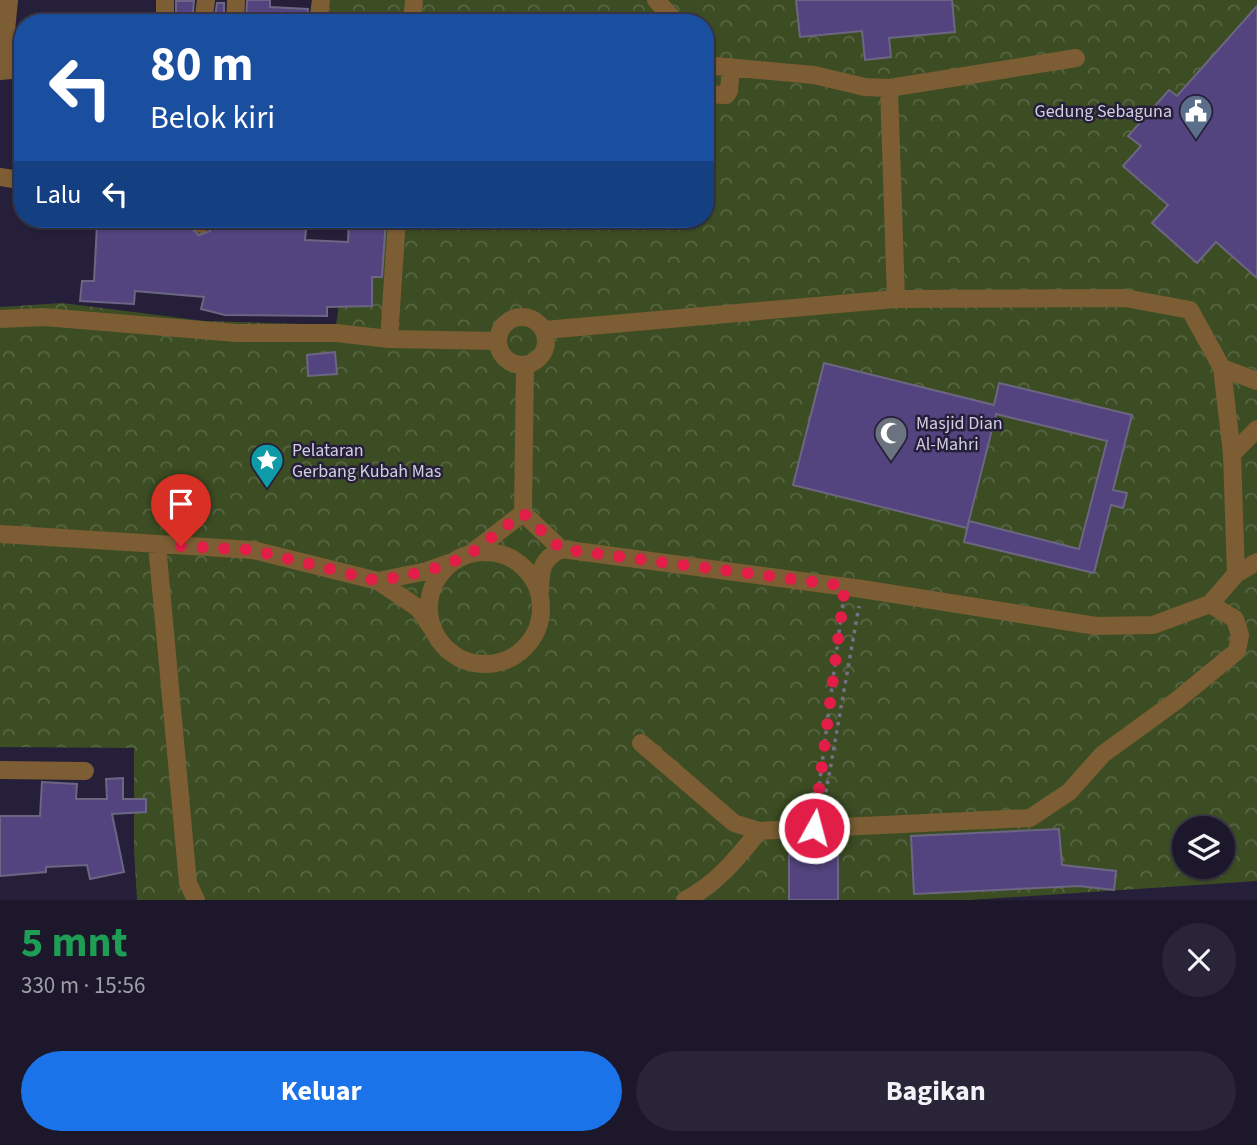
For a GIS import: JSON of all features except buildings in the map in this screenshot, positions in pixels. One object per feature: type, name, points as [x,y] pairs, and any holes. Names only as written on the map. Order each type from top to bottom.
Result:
[{"type":"street","points":[[1,71],[9,0]]},
{"type":"street","points":[[656,0],[669,14]]},
{"type":"street","points":[[714,66],[814,75],[865,87],[889,88],[1076,58]]},
{"type":"street","points":[[714,94],[726,95],[732,68]]},
{"type":"street","points":[[889,88],[896,299]]},
{"type":"street","points":[[389,339],[396,228]]},
{"type":"street","points":[[545,330],[896,299],[1125,298],[1190,310],[1222,368],[1232,454],[1236,574]]},
{"type":"street","points":[[522,316],[535,320],[545,330],[547,342],[544,353],[536,361],[525,365],[509,362],[500,353],[497,341],[500,328],[510,319],[522,316]]},
{"type":"street","points":[[0,319],[44,317],[237,333],[336,333],[389,339],[497,341]]},
{"type":"street","points":[[525,365],[523,513],[561,549],[854,587],[1096,626],[1153,625],[1210,604],[1236,574],[1257,562]]},
{"type":"street","points":[[1222,368],[1257,381]]},
{"type":"street","points":[[1232,454],[1257,429]]},
{"type":"street","points":[[378,581],[427,571],[470,554],[523,513]]},
{"type":"street","points":[[0,534],[253,550],[378,581],[418,608],[442,646],[459,659],[480,665],[502,662],[522,652],[535,635],[541,614],[541,567],[549,556],[561,549]]},
{"type":"street","points":[[157,545],[188,883],[196,900]]},
{"type":"street","points":[[470,554],[491,552],[512,558],[529,573],[540,592]]},
{"type":"street","points":[[431,627],[428,610],[430,592],[438,576],[450,563]]},
{"type":"street","points":[[641,743],[734,823],[759,831],[1030,818],[1069,792],[1103,754],[1237,652],[1240,635],[1235,619],[1210,604]]},
{"type":"street","points":[[0,770],[85,771]]},
{"type":"street","points":[[685,900],[699,893],[731,865],[759,831]]},
{"type":"path","points":[[817,828],[854,587]]},
{"type":"path","points":[[817,828],[854,587]]},
{"type":"green space","points":[[329,0],[1257,0],[1257,881],[969,900],[137,900],[134,748],[0,747],[0,307],[62,303],[205,321],[336,325],[351,228],[714,228],[714,14],[326,14]]},
{"type":"place","name":"Gedung Sebaguna","points":[[1196,141]]},
{"type":"place","name":"Masjid Dian Al-Mahri","points":[[891,463]]},
{"type":"place","name":"Pelataran Gerbang Kubah Mas","points":[[267,490]]},
{"type":"route","points":[[181,546],[253,550],[378,581],[427,571],[470,554],[523,513],[561,549],[845,586],[814,828]]}]
